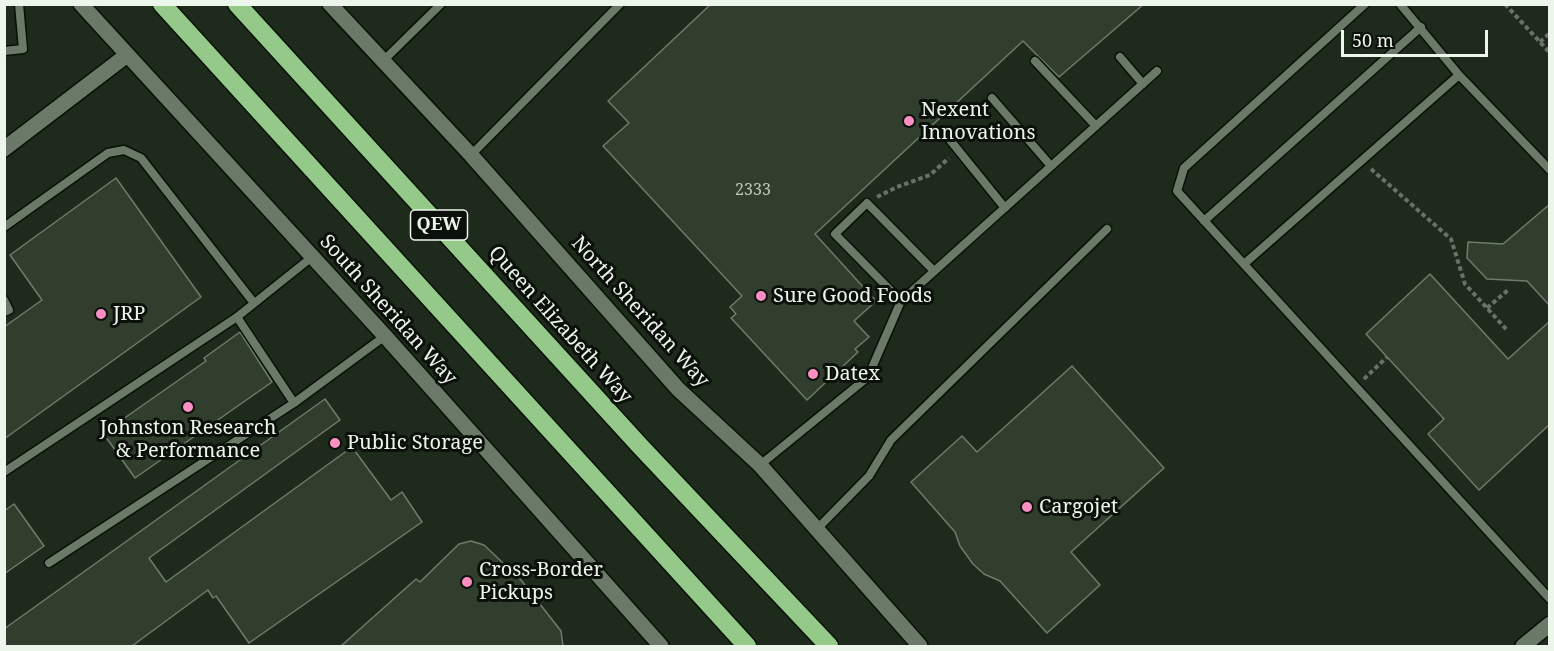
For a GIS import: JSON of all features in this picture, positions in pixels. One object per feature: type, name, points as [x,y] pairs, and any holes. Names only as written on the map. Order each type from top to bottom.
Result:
[{"type":"highway","name":"QEW","points":[[162,4],[747,646]]},
{"type":"highway","name":"Queen Elizabeth Way","points":[[237,4],[640,446],[829,646]]},
{"type":"street","name":"South Sheridan Way","points":[[81,4],[385,336],[661,646]]},
{"type":"street","name":"North Sheridan Way","points":[[330,4],[471,155],[678,389],[760,465],[815,531],[920,646]]},
{"type":"street","points":[[4,149],[126,55]]},
{"type":"street","points":[[1523,646],[1550,624]]},
{"type":"lane","points":[[4,51],[23,49],[19,4]]},
{"type":"lane","points":[[384,60],[441,4]]},
{"type":"lane","points":[[471,155],[620,4]]},
{"type":"lane","points":[[1365,4],[1184,168],[1178,191],[1550,599]]},
{"type":"lane","points":[[1400,4],[1459,75],[1550,170]]},
{"type":"lane","points":[[1204,221],[1421,27]]},
{"type":"lane","points":[[1120,57],[1143,84]]},
{"type":"lane","points":[[1035,61],[1096,126]]},
{"type":"lane","points":[[760,465],[867,377],[901,301],[1157,71]]},
{"type":"lane","points":[[1244,264],[1459,75]]},
{"type":"lane","points":[[992,98],[1051,166]]},
{"type":"lane","points":[[946,135],[1005,208]]},
{"type":"lane","points":[[4,227],[108,153],[124,150],[141,158],[254,303]]},
{"type":"lane","points":[[901,301],[835,234],[867,203],[934,271]]},
{"type":"lane","points":[[815,531],[869,476],[891,440],[1107,229]]},
{"type":"lane","points":[[4,472],[237,317],[312,256]]},
{"type":"lane","points":[[4,300],[9,310],[4,312]]},
{"type":"lane","points":[[237,317],[294,403]]},
{"type":"lane","points":[[49,563],[294,403],[385,336]]},
{"type":"path","points":[[1505,4],[1550,53]]},
{"type":"path","points":[[1540,42],[1550,33]]},
{"type":"path","points":[[867,203],[897,187],[930,175],[958,149]]},
{"type":"path","points":[[1362,161],[1451,239],[1465,284],[1507,330]]},
{"type":"path","points":[[1487,308],[1508,290]]},
{"type":"path","points":[[1356,387],[1387,357]]},
{"type":"building","points":[[711,4],[1144,4],[1059,77],[1023,41],[815,234],[876,301],[854,321],[869,337],[855,349],[858,352],[807,400],[731,318],[736,314],[730,307],[742,296],[603,146],[629,123],[608,101]]},
{"type":"building","name":"JRP","points":[[116,178],[201,297],[4,439],[4,327],[42,300],[10,255]]},
{"type":"building","points":[[1550,204],[1550,306],[1527,281],[1487,279],[1467,258],[1468,242],[1503,244]]},
{"type":"building","points":[[1430,274],[1508,359],[1550,321],[1550,424],[1479,490],[1428,434],[1444,419],[1366,334]]},
{"type":"building","name":"Johnston Research & Performance","points":[[240,332],[272,382],[135,478],[103,433],[206,361],[204,358]]},
{"type":"building","name":"Cargojet","points":[[1072,366],[1164,468],[1071,552],[1100,585],[1047,633],[1000,581],[984,574],[973,564],[960,546],[955,532],[911,482],[962,436],[977,452]]},
{"type":"building","points":[[325,399],[340,420],[149,558],[166,582],[352,447],[391,500],[402,492],[422,522],[249,643],[216,596],[213,598],[208,590],[132,646],[4,646],[4,629]]},
{"type":"building","points":[[14,504],[44,546],[4,574],[4,511]]},
{"type":"building","points":[[471,541],[484,545],[521,580],[561,631],[563,646],[341,646],[416,579],[420,582],[459,544]]},
{"type":"place","name":"Nexent Innovations","points":[[909,121]]},
{"type":"place","name":"Sure Good Foods","points":[[761,296]]},
{"type":"place","name":"JRP","points":[[101,314]]},
{"type":"place","name":"Datex","points":[[813,374]]},
{"type":"place","name":"Johnston Research & Performance","points":[[188,407]]},
{"type":"place","name":"Public Storage","points":[[335,443]]},
{"type":"place","name":"Cargojet","points":[[1027,507]]},
{"type":"place","name":"Cross-Border Pickups","points":[[467,582]]}]
